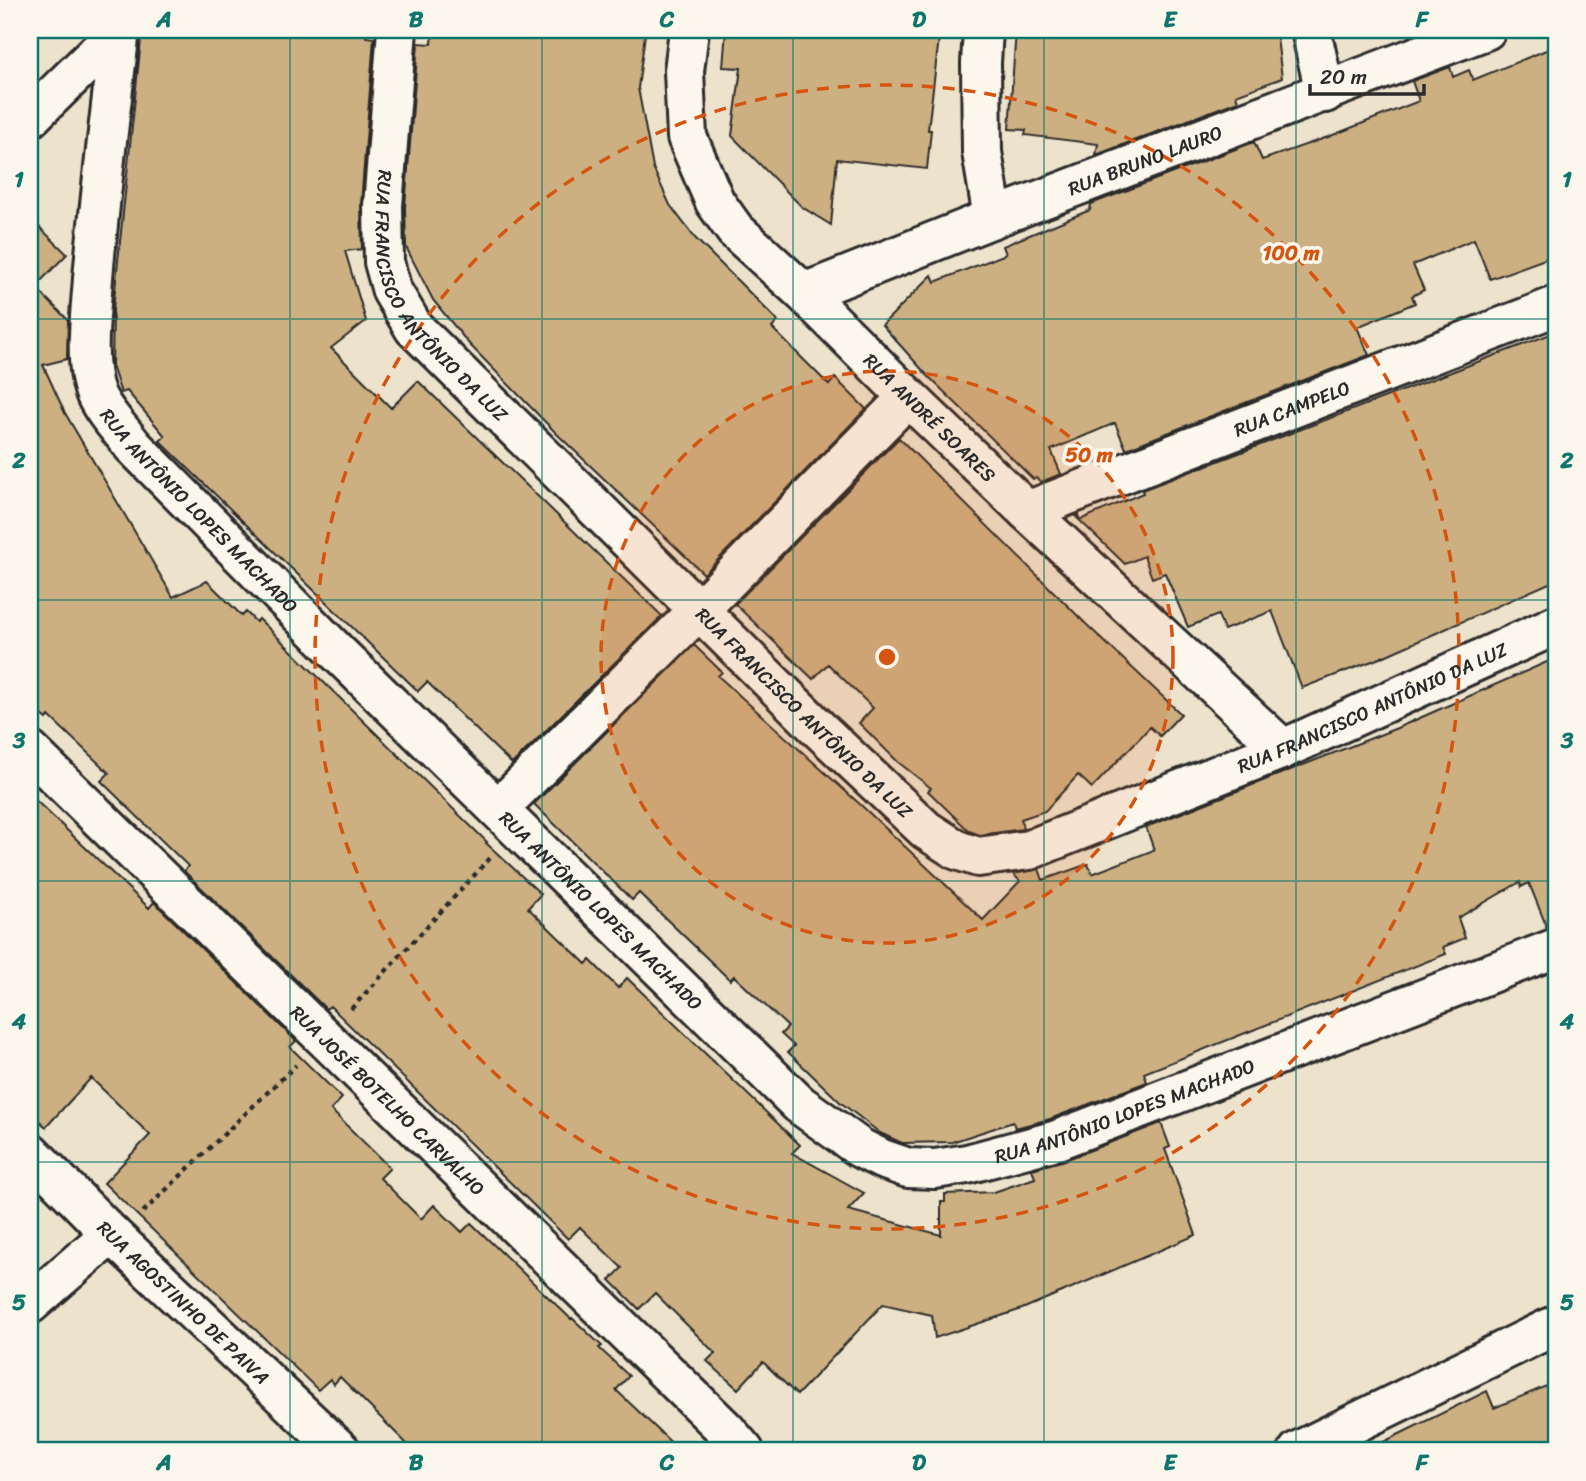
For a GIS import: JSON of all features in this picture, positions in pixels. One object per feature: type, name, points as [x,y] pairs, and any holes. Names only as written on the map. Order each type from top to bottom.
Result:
[{"type":"street","points":[[30,118],[120,30]]},
{"type":"street","name":"RUA ANTÔNIO LOPES MACHADO","points":[[120,30],[101,182],[92,302],[90,369],[96,395],[133,446],[338,653],[799,1104],[860,1148],[908,1168],[935,1169],[967,1164],[1057,1140],[1556,948]]},
{"type":"street","name":"RUA FRANCISCO ANTÔNIO DA LUZ","points":[[397,30],[383,205],[384,262],[392,292],[400,308],[414,328],[810,719],[926,830],[957,850],[978,857],[1029,850],[1283,749],[1556,625]]},
{"type":"street","name":"RUA ANDRÉ SOARES","points":[[689,30],[684,71],[687,137],[715,202],[735,230],[804,293],[1027,512],[1283,749]]},
{"type":"street","points":[[983,30],[982,152],[993,218]]},
{"type":"street","points":[[1311,30],[1325,93]]},
{"type":"street","name":"RUA BRUNO LAURO","points":[[804,293],[1486,30]]},
{"type":"street","name":"RUA CAMPELO","points":[[1027,512],[1556,306]]},
{"type":"street","points":[[498,809],[700,609],[908,397]]},
{"type":"street","name":"RUA JOSÉ BOTELHO CARVALHO","points":[[30,751],[725,1429],[744,1451]]},
{"type":"street","name":"RUA AGOSTINHO DE PAIVA","points":[[30,1152],[111,1234],[341,1451]]},
{"type":"street","points":[[30,1304],[111,1234]]},
{"type":"street","points":[[1298,1451],[1556,1325]]},
{"type":"building","points":[[151,30],[367,30],[366,37],[374,38],[361,204],[362,249],[345,251],[366,321],[331,348],[391,408],[418,381],[662,616],[512,764],[427,682],[418,691],[160,441],[165,436],[127,391],[121,393],[112,366],[113,309],[141,40]]},
{"type":"building","points":[[433,30],[573,30],[645,34],[638,88],[653,168],[670,205],[695,238],[778,321],[772,328],[829,385],[835,378],[866,409],[704,574],[557,434],[469,344],[433,300],[406,247],[405,207],[418,43],[432,44]]},
{"type":"building","points":[[726,30],[940,30],[928,130],[931,130],[927,169],[837,159],[831,225],[802,207],[732,136],[741,68],[723,67]]},
{"type":"building","points":[[1016,30],[1276,30],[1282,78],[1236,95],[1238,101],[1096,155],[1098,144],[1025,135],[1026,130],[1009,129]]},
{"type":"building","points":[[1556,46],[1556,255],[1490,279],[1474,239],[1413,265],[1424,290],[1412,296],[1415,303],[1357,327],[1369,355],[1126,449],[1115,423],[1051,450],[1061,474],[1041,482],[1033,479],[926,374],[882,325],[932,275],[935,282],[1006,254],[1003,246],[1090,210],[1091,204],[1254,142],[1262,160],[1328,137],[1419,101],[1412,81],[1450,67],[1453,77],[1469,70],[1473,80]]},
{"type":"building","points":[[30,218],[67,254],[35,287],[68,320],[67,359],[43,365],[65,413],[173,597],[207,581],[242,616],[246,612],[256,622],[259,619],[541,894],[528,908],[586,964],[590,960],[618,988],[627,978],[800,1145],[792,1153],[864,1193],[848,1210],[941,1235],[941,1202],[945,1202],[945,1194],[994,1192],[1035,1178],[1032,1169],[1065,1160],[1161,1123],[1170,1147],[1165,1149],[1196,1235],[1022,1309],[935,1338],[932,1315],[883,1304],[797,1395],[763,1362],[738,1389],[707,1361],[715,1353],[655,1293],[639,1309],[610,1280],[622,1268],[580,1227],[568,1239],[330,1006],[326,1009],[184,871],[188,866],[101,781],[109,773],[49,716],[47,719],[30,705]]},
{"type":"building","points":[[1556,332],[1556,580],[1380,658],[1302,688],[1272,611],[1224,630],[1218,615],[1188,627],[1165,573],[1152,578],[1144,556],[1125,564],[1075,516],[1078,515],[1080,520],[1143,493],[1142,490]]},
{"type":"building","points":[[899,438],[1086,624],[1181,714],[1160,736],[1150,727],[1092,788],[1078,775],[1045,811],[1021,819],[1023,829],[980,835],[969,831],[928,791],[931,788],[898,762],[859,723],[873,708],[828,664],[813,679],[735,604]]},
{"type":"building","points":[[694,645],[722,672],[718,676],[983,920],[1020,881],[1013,874],[1039,869],[1043,880],[1088,864],[1092,874],[1154,850],[1146,827],[1397,728],[1556,658],[1556,927],[1547,928],[1529,883],[1521,887],[1520,882],[1458,918],[1465,938],[1443,947],[1446,954],[1144,1073],[1147,1082],[1050,1119],[1015,1128],[1013,1122],[952,1142],[902,1143],[880,1133],[840,1102],[788,1052],[794,1046],[781,1034],[788,1027],[734,976],[730,980],[639,893],[632,900],[534,804]]},
{"type":"building","points":[[30,795],[149,908],[154,902],[296,1041],[290,1047],[342,1098],[331,1110],[390,1168],[380,1178],[421,1219],[434,1205],[462,1232],[471,1223],[602,1346],[599,1348],[629,1376],[616,1390],[680,1451],[414,1451],[340,1377],[334,1384],[330,1379],[318,1390],[104,1183],[150,1135],[91,1078],[46,1127],[30,1112]]},
{"type":"building","points":[[1556,1382],[1556,1451],[1365,1451],[1487,1391],[1494,1408]]}]
